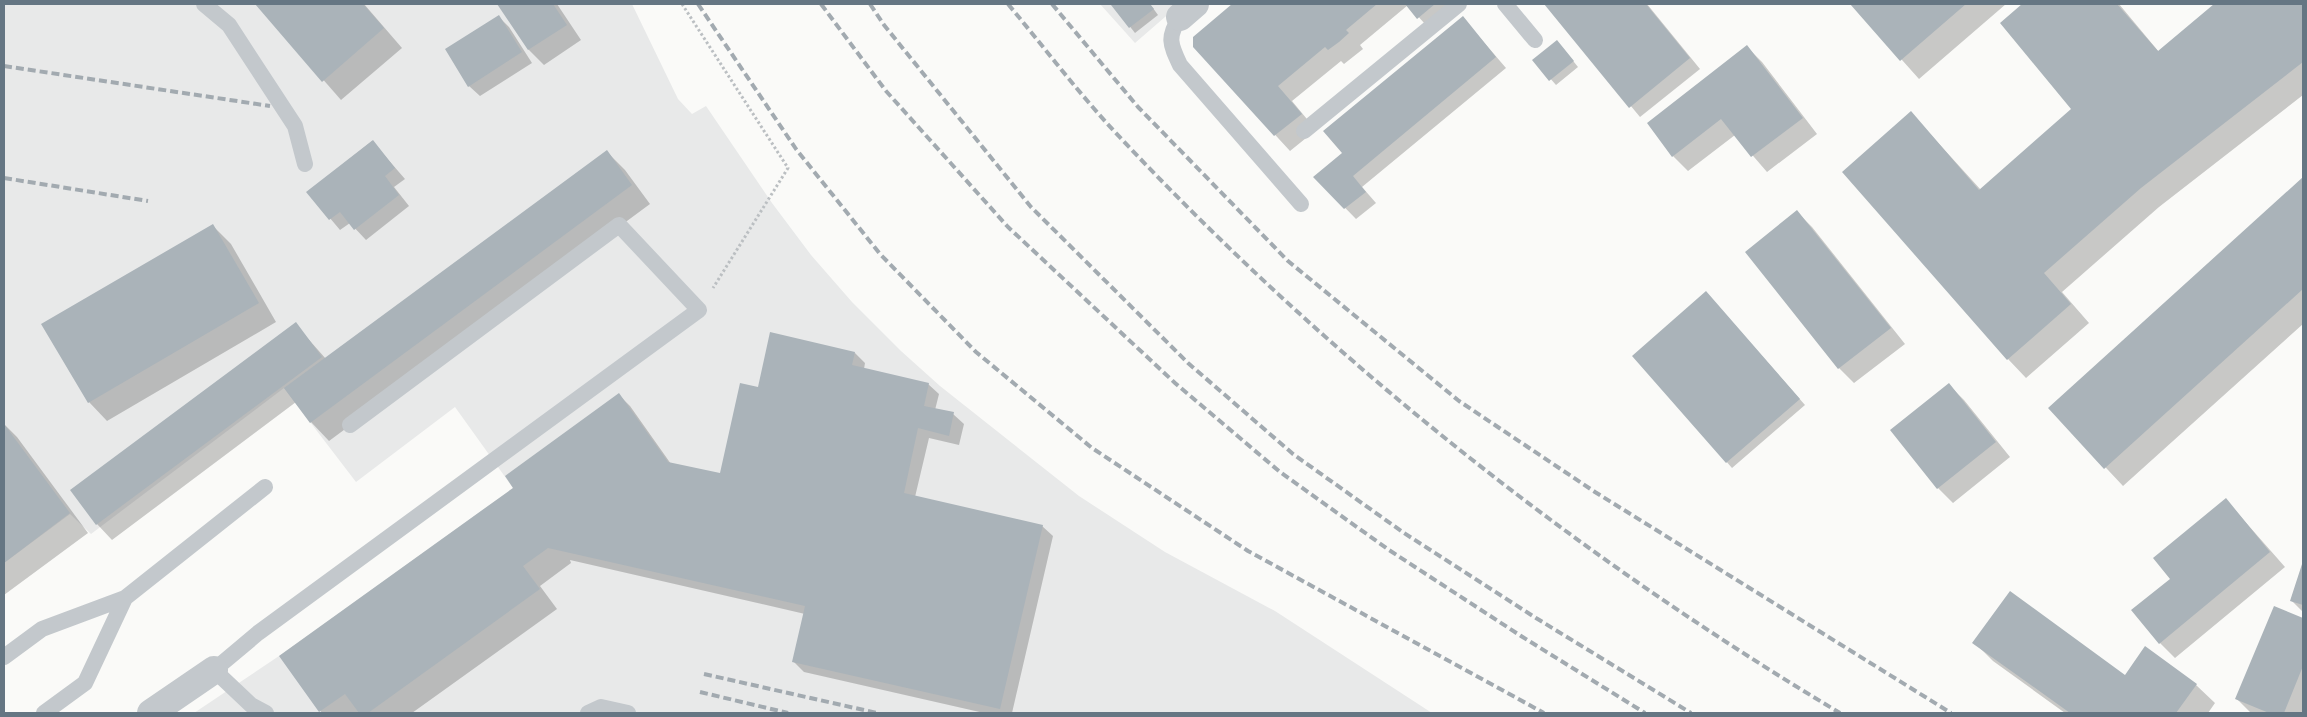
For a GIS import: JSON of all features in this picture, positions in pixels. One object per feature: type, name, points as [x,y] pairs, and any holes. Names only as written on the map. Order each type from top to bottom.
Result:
[{"type":"street","points":[[151,713],[214,670]]},
{"type":"lane","points":[[204,4],[229,25],[295,126],[305,164]]},
{"type":"lane","points":[[1304,131],[1459,4]]},
{"type":"lane","points":[[1505,4],[1535,40]]},
{"type":"lane","points":[[1188,10],[1171,32],[1172,48],[1180,65],[1300,204]]},
{"type":"lane","points":[[266,713],[243,698],[214,670],[266,627],[699,310],[619,225],[350,425]]},
{"type":"lane","points":[[4,657],[42,629],[125,598],[265,487]]},
{"type":"lane","points":[[44,713],[85,683],[125,598]]},
{"type":"lane","points":[[588,713],[601,707],[628,713]]},
{"type":"path","points":[[682,4],[788,168],[699,310]]},
{"type":"shaded area","points":[[4,4],[632,4],[678,99],[692,114],[706,106],[772,203],[811,255],[852,302],[901,351],[940,386],[1079,496],[1165,552],[1275,611],[1432,713],[194,713],[279,656],[513,488],[455,407],[356,482],[284,388],[91,534],[70,514],[4,563]]},
{"type":"shaded area","points":[[1100,4],[1180,4],[1135,43]]},
{"type":"building","points":[[255,4],[363,4],[384,28],[322,82]]},
{"type":"building","points":[[497,4],[553,4],[567,25],[528,50]]},
{"type":"building","points":[[1150,4],[1154,9],[1129,28],[1111,5]]},
{"type":"building","points":[[1232,4],[1377,4],[1346,30],[1349,33],[1339,42],[1328,50],[1325,47],[1278,86],[1302,114],[1274,136],[1193,47],[1193,37]]},
{"type":"building","points":[[1405,4],[1435,4],[1417,19]]},
{"type":"building","points":[[1544,4],[1646,4],[1690,58],[1629,108]]},
{"type":"building","points":[[1850,4],[1966,4],[1900,61]]},
{"type":"building","points":[[2022,4],[2117,4],[2158,51],[2214,4],[2303,4],[2303,62],[2141,188],[2044,273],[2071,304],[2007,360],[1842,172],[1911,111],[1979,190],[2071,109],[2000,23]]},
{"type":"building","points":[[499,15],[522,52],[468,87],[445,49]]},
{"type":"building","points":[[1463,16],[1496,57],[1353,176],[1366,192],[1344,209],[1313,177],[1342,153],[1323,131]]},
{"type":"building","points":[[1557,40],[1574,61],[1549,81],[1532,60]]},
{"type":"building","points":[[1747,45],[1803,118],[1751,157],[1721,119],[1672,157],[1647,123]]},
{"type":"building","points":[[373,140],[395,168],[385,176],[399,195],[354,230],[340,212],[329,220],[306,192]]},
{"type":"building","points":[[607,150],[632,185],[310,423],[284,388]]},
{"type":"building","points":[[2303,177],[2303,289],[2104,469],[2048,408]]},
{"type":"building","points":[[1797,210],[1891,328],[1838,369],[1745,252]]},
{"type":"building","points":[[213,224],[259,303],[88,403],[41,324]]},
{"type":"building","points":[[1706,291],[1800,399],[1726,463],[1632,356]]},
{"type":"building","points":[[296,322],[322,357],[96,525],[70,490]]},
{"type":"building","points":[[770,332],[855,352],[852,365],[929,383],[924,406],[954,412],[949,436],[918,428],[904,493],[1043,525],[1000,709],[792,662],[805,606],[548,548],[523,566],[540,589],[368,713],[359,713],[345,694],[319,712],[279,656],[513,488],[505,476],[619,393],[668,462],[720,473],[740,383],[758,387]]},
{"type":"building","points":[[1949,383],[1996,442],[1937,489],[1890,430]]},
{"type":"building","points":[[4,424],[70,513],[4,563]]},
{"type":"building","points":[[2226,498],[2270,552],[2159,644],[2131,610],[2170,579],[2153,558]]},
{"type":"building","points":[[2303,561],[2303,605],[2290,601]]},
{"type":"building","points":[[2010,591],[2125,675],[2145,646],[2197,684],[2176,713],[2070,713],[1972,643]]},
{"type":"building","points":[[2274,606],[2303,618],[2303,666],[2284,713],[2269,713],[2235,699]]},
{"type":"railway","points":[[698,4],[796,149],[880,254],[976,352],[1092,448],[1248,551],[1544,713]]},
{"type":"railway","points":[[821,4],[886,91],[1008,227],[1175,383],[1280,472],[1389,550],[1521,636],[1645,713]]},
{"type":"railway","points":[[870,4],[884,25],[1031,207],[1188,363],[1293,454],[1404,533],[1536,618],[1691,713]]},
{"type":"railway","points":[[1008,4],[1100,116],[1195,215],[1279,295],[1367,373],[1457,448],[1549,519],[1644,587],[1741,652],[1840,713]]},
{"type":"railway","points":[[1052,4],[1138,107],[1288,261],[1459,401],[1595,492],[1951,713]]},
{"type":"railway","points":[[4,66],[270,106]]},
{"type":"railway","points":[[4,178],[148,201]]},
{"type":"railway","points":[[704,674],[877,713]]},
{"type":"railway","points":[[700,692],[788,713]]}]
